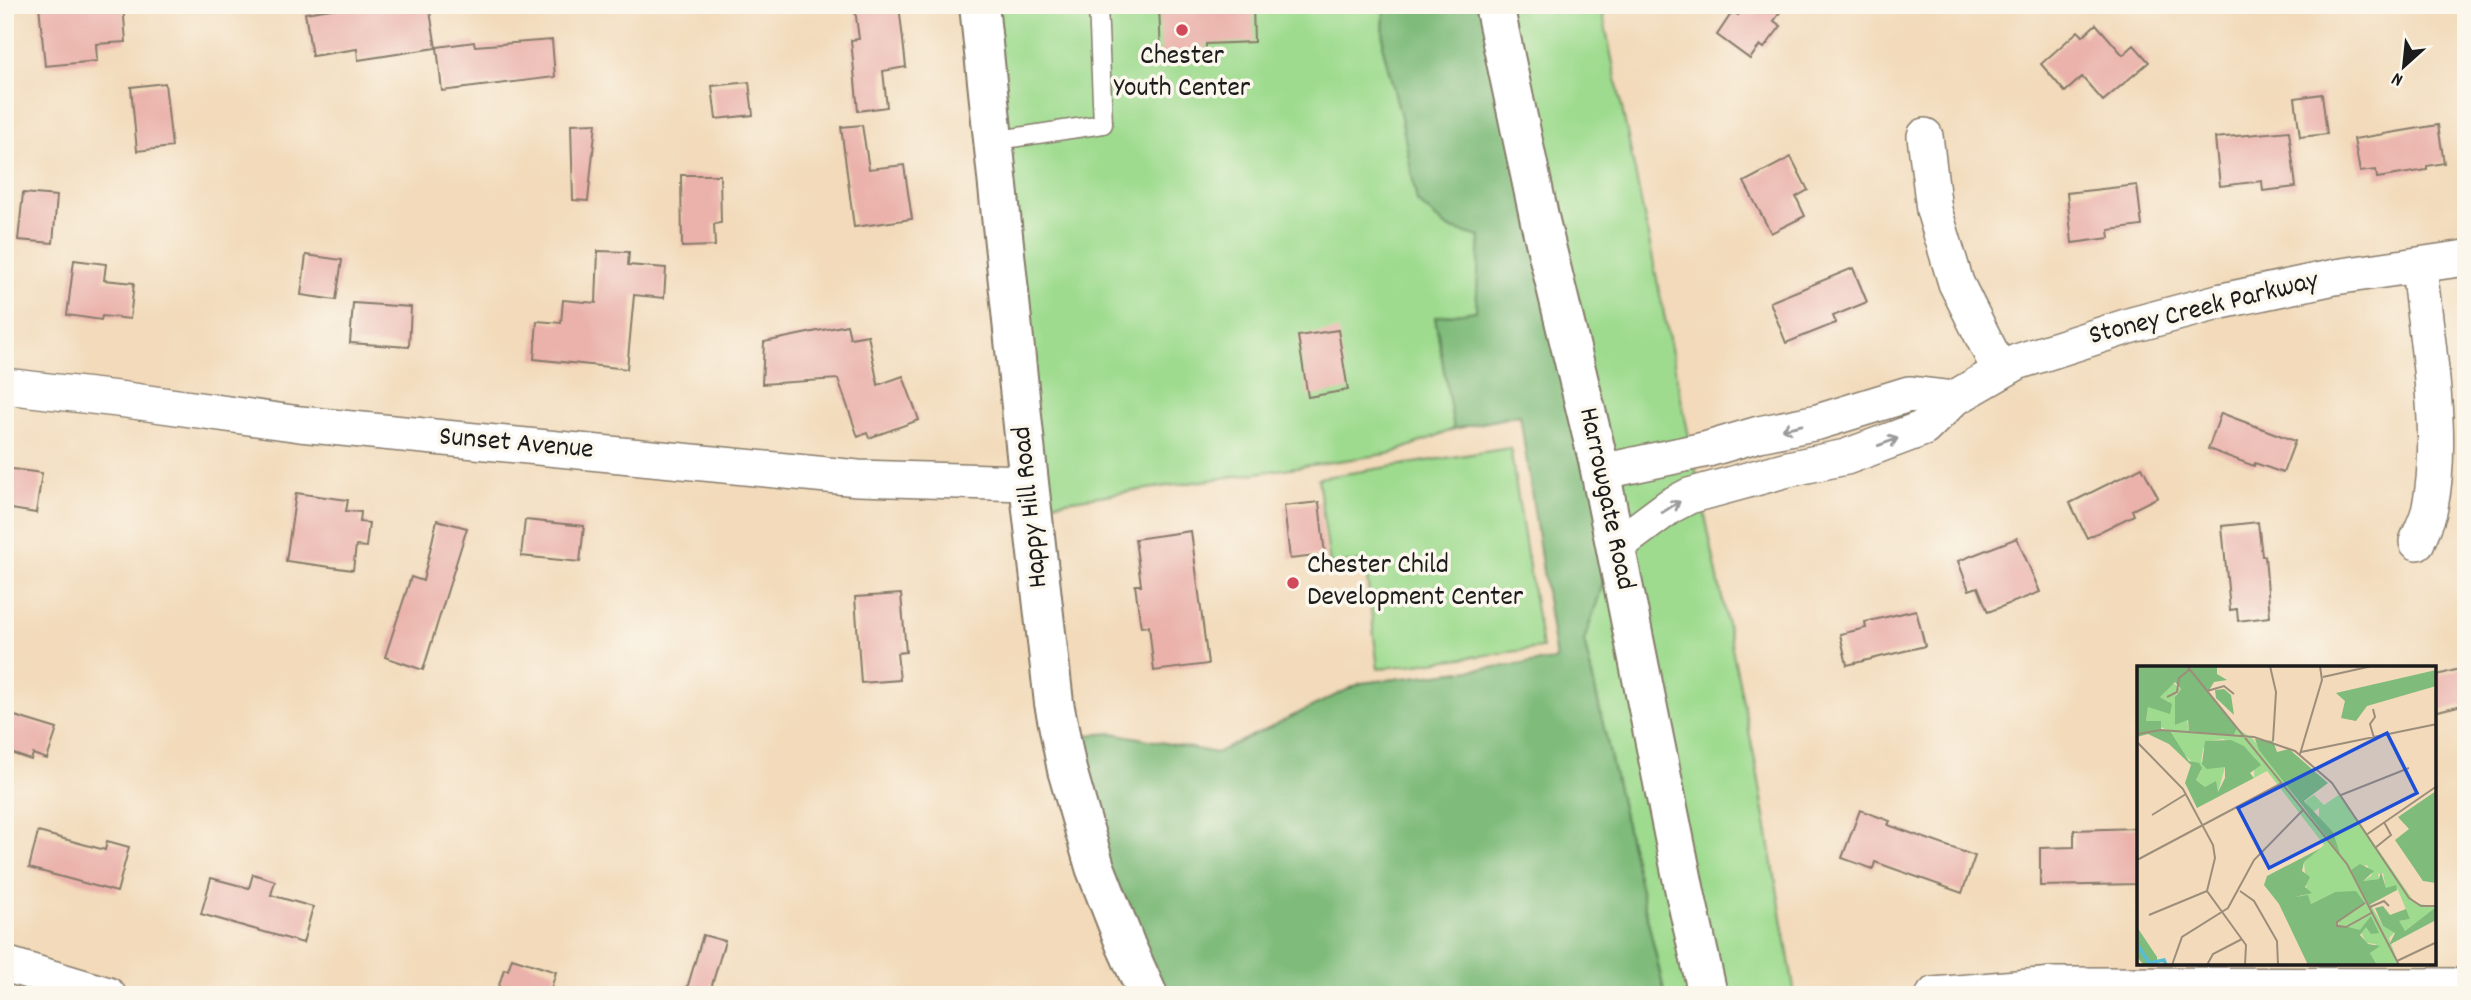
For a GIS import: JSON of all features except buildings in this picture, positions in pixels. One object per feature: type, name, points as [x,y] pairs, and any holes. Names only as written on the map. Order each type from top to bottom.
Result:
[{"type":"main road","name":"Happy Hill Road","points":[[979,5],[1054,704],[1067,770],[1095,867],[1125,946],[1148,995]]},
{"type":"main road","name":"Harrowgate Road","points":[[1494,5],[1539,221],[1601,472],[1708,995]]},
{"type":"street","points":[[1925,136],[1934,210],[1956,283],[2000,371]]},
{"type":"street","name":"Stoney Creek Parkway","points":[[1615,547],[1670,506],[1689,496],[1788,469],[1846,457],[1924,428],[1953,399],[2017,362],[2120,328],[2222,301],[2335,277],[2466,258]]},
{"type":"street","points":[[2417,542],[2430,509],[2436,431],[2419,266]]},
{"type":"street","name":"Sunset Avenue","points":[[5,386],[300,424],[858,478],[1029,483]]},
{"type":"street","points":[[1601,472],[1818,422],[1909,394],[1953,399]]},
{"type":"street","points":[[5,964],[107,995]]},
{"type":"street","points":[[1934,995],[2053,985],[2466,986]]},
{"type":"lane","points":[[993,141],[1103,124],[1098,5]]},
{"type":"green space","points":[[977,5],[1384,5],[1383,48],[1401,116],[1448,228],[1480,236],[1476,311],[1435,317],[1454,429],[1393,453],[1031,506]]},
{"type":"green space","points":[[1384,5],[1494,5],[1614,551],[1584,641],[1665,995],[1148,995],[1061,737],[1113,733],[1216,753],[1361,683],[1556,660],[1520,415],[1454,429],[1435,317],[1476,311],[1480,237],[1448,228],[1417,202],[1401,117],[1383,48]]},
{"type":"green space","points":[[1494,5],[1601,5],[1758,775],[1795,995],[1665,995],[1584,641],[1614,551]]},
{"type":"green space","points":[[1510,448],[1542,648],[1378,669],[1365,561],[1330,565],[1318,478]]},
{"type":"place","name":"Chester Youth Center","points":[[1182,30]]},
{"type":"place","name":"Chester Child Development Center","points":[[1293,583]]}]
